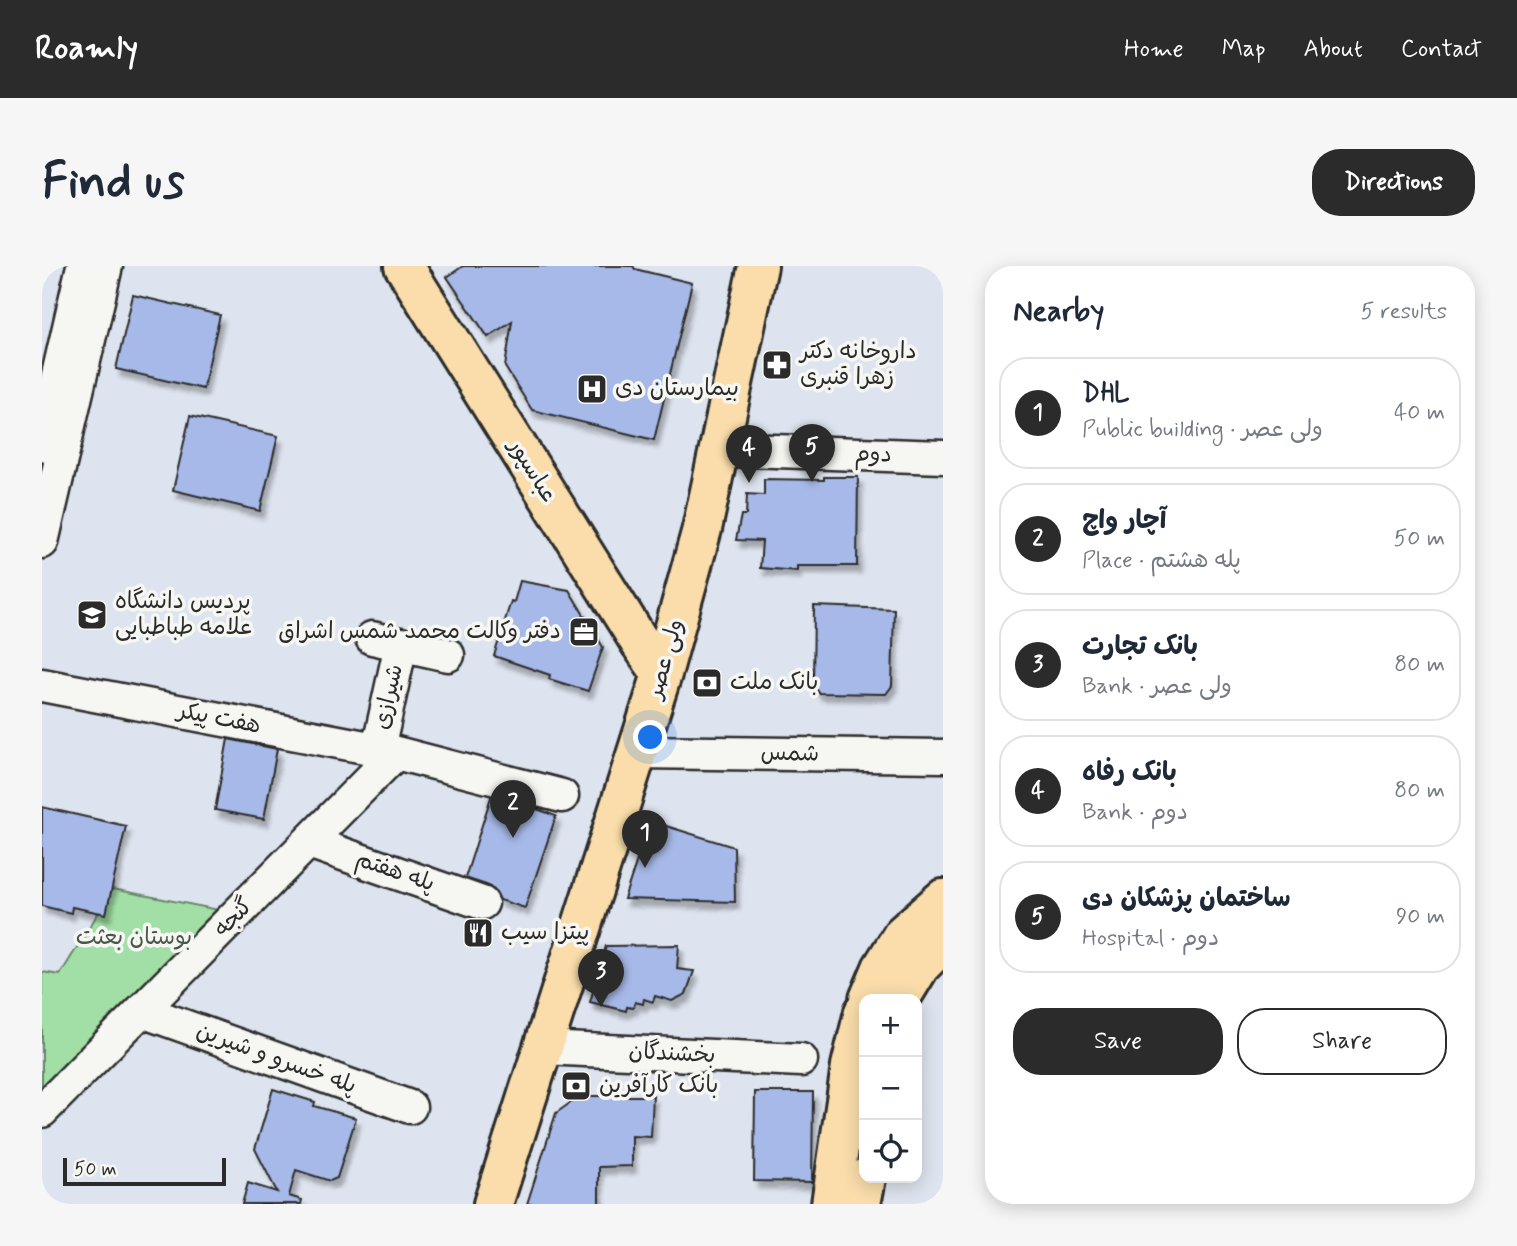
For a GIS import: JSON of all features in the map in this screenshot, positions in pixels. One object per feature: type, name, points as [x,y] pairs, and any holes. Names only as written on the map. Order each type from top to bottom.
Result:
[{"type":"main road","name":"عباسپور","points":[[404,266],[662,674]]},
{"type":"main road","name":"ولی عصر","points":[[493,1204],[662,674],[702,529],[758,266]]},
{"type":"main road","points":[[871,994],[882,968],[903,934],[943,899]]},
{"type":"main road","points":[[903,994],[920,966],[943,943]]},
{"type":"main road","points":[[831,1204],[851,1066],[859,1033]]},
{"type":"main road","points":[[861,1204],[865,1183]]},
{"type":"street","points":[[42,445],[83,266]]},
{"type":"street","points":[[42,542],[62,359],[106,266]]},
{"type":"street","name":"دوم","points":[[719,449],[943,457]]},
{"type":"street","name":"شیرازی","points":[[387,752],[387,641],[448,655]]},
{"type":"street","name":"هفت پیکر","points":[[42,685],[387,752],[562,796]]},
{"type":"street","name":"گنجه","points":[[42,1111],[309,842],[387,752]]},
{"type":"street","name":"شمس","points":[[637,752],[943,756]]},
{"type":"street","name":"پله هفتم","points":[[309,842],[482,902]]},
{"type":"street","name":"پله خسرو و شیرین","points":[[142,1011],[410,1107]]},
{"type":"street","name":"بخشندگان","points":[[543,1048],[801,1060]]},
{"type":"green space","name":"بوستان بعثت","points":[[113,889],[224,911],[42,1091],[42,972],[60,975]]},
{"type":"building","name":"بیمارستان دی","points":[[463,266],[633,266],[635,269],[692,283],[654,440],[532,410],[505,367],[512,321],[488,337],[447,277]]},
{"type":"building","points":[[133,295],[220,315],[203,389],[116,369]]},
{"type":"building","points":[[190,416],[278,436],[260,511],[173,490]]},
{"type":"building","points":[[824,477],[858,477],[857,566],[797,566],[797,571],[760,568],[762,541],[736,540],[741,515],[746,515],[747,494],[764,495],[764,479],[824,480]]},
{"type":"building","points":[[520,581],[569,590],[603,647],[588,691],[549,679],[550,675],[494,656]]},
{"type":"building","points":[[814,606],[894,609],[892,686],[886,694],[819,693],[813,686]]},
{"type":"building","points":[[228,739],[277,749],[264,819],[215,810]]},
{"type":"building","points":[[491,797],[556,816],[525,908],[500,900],[489,886],[465,878]]},
{"type":"building","points":[[42,807],[126,826],[106,914],[72,907],[71,913],[42,906]]},
{"type":"building","points":[[650,821],[734,847],[735,902],[624,899]]},
{"type":"building","points":[[679,945],[677,969],[694,971],[686,994],[672,1001],[655,996],[653,1002],[644,999],[643,1004],[635,1002],[633,1008],[627,1007],[626,1011],[590,1002],[606,946]]},
{"type":"building","points":[[273,1089],[315,1102],[314,1106],[356,1118],[337,1178],[330,1181],[296,1170],[289,1196],[302,1200],[301,1204],[242,1204],[248,1183],[277,1192],[255,1149]]},
{"type":"building","points":[[755,1092],[813,1092],[812,1182],[754,1181]]},
{"type":"building","points":[[580,1096],[653,1096],[651,1137],[632,1136],[632,1166],[599,1167],[599,1204],[527,1204],[556,1113]]},
{"type":"place","name":"داروخانه دکتر زهرا قنبری","points":[[777,365]]},
{"type":"place","name":"بیمارستان دی","points":[[592,389]]},
{"type":"place","name":"ساختمان پزشکان دی","points":[[812,482]]},
{"type":"place","name":"بانک رفاه","points":[[749,483]]},
{"type":"place","name":"پردیس دانشگاه علامه طباطبایی","points":[[92,615]]},
{"type":"place","name":"دفتر وکالت محمد شمس اشراق","points":[[584,632]]},
{"type":"place","name":"بانک ملت","points":[[707,683]]},
{"type":"place","name":"آچار واچ","points":[[513,838]]},
{"type":"place","name":"DHL","points":[[645,868]]},
{"type":"place","name":"پیتزا سیب","points":[[478,933]]},
{"type":"place","name":"بانک تجارت","points":[[601,1007]]},
{"type":"place","name":"بانک کارآفرین","points":[[576,1086]]}]
